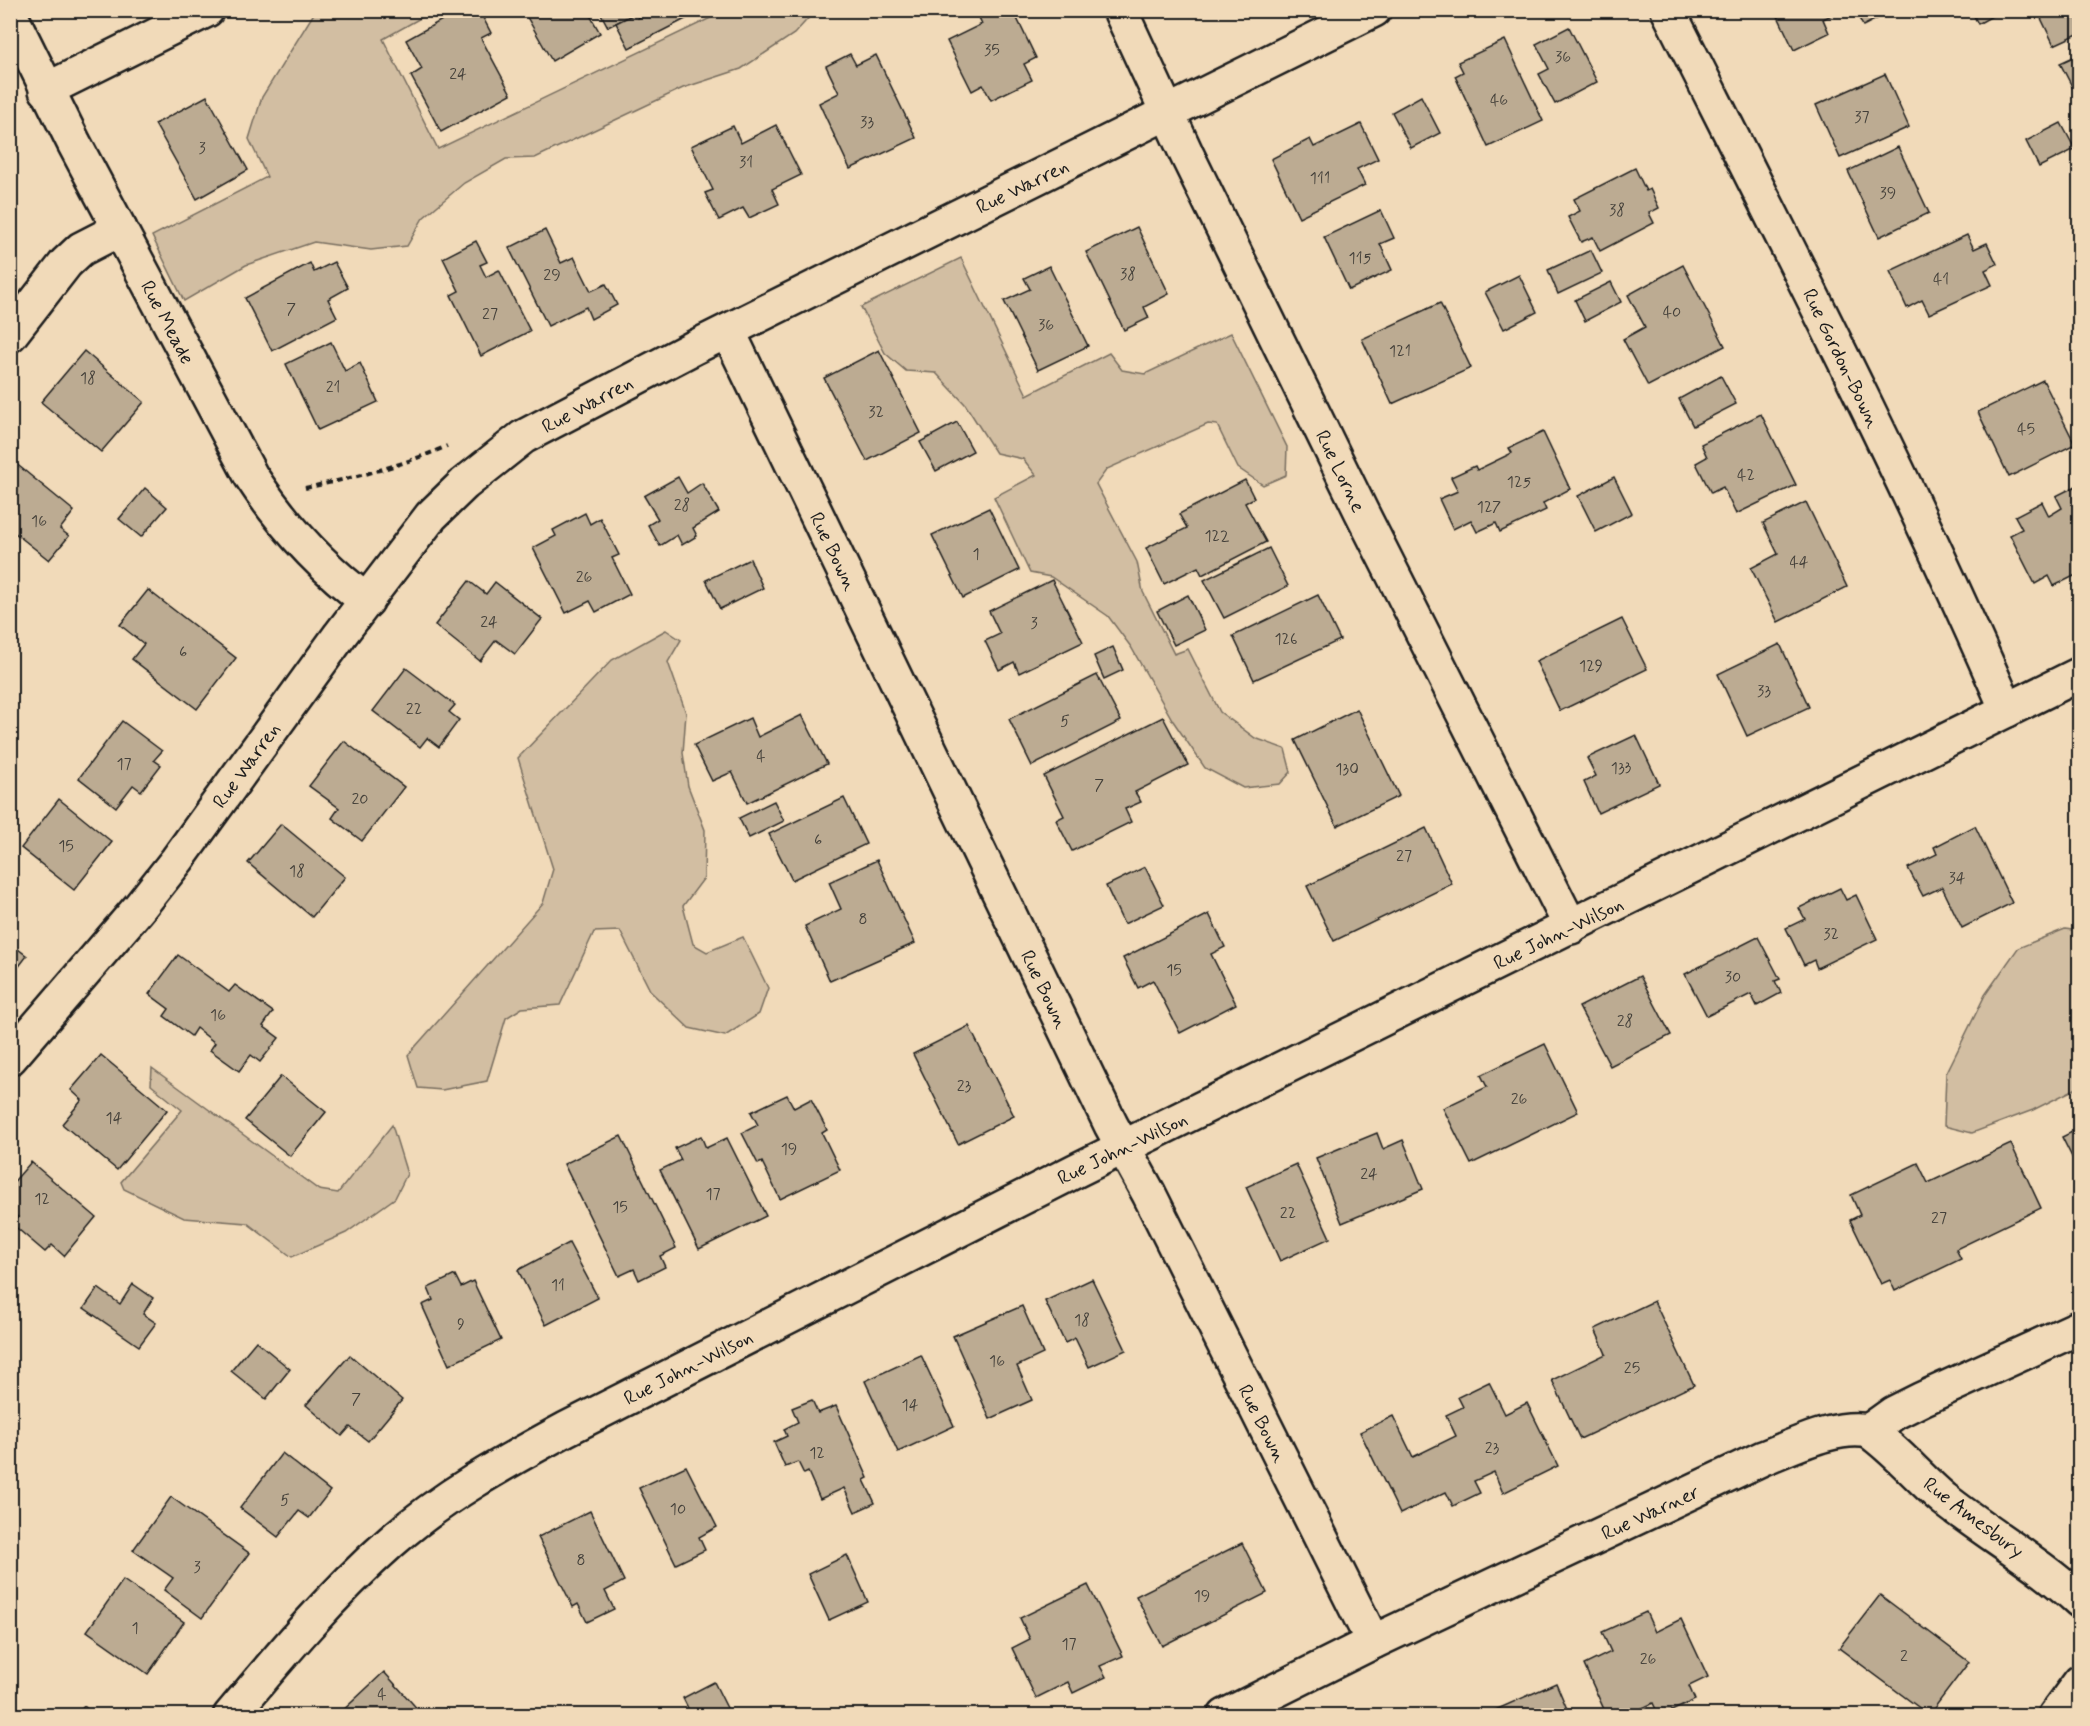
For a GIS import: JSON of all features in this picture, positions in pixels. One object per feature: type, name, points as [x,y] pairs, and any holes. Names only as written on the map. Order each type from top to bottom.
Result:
[{"type":"street","points":[[46,90],[207,10]]},
{"type":"street","name":"Rue Lorne","points":[[1120,10],[1360,511],[1570,927]]},
{"type":"street","name":"Rue Warren","points":[[10,1058],[103,951],[177,860],[340,635],[431,516],[500,454],[523,437],[728,331],[1374,10]]},
{"type":"street","name":"Rue Gordon-Bown","points":[[1668,10],[1823,317],[1921,520],[2007,710]]},
{"type":"street","name":"Rue Meade","points":[[10,14],[46,90],[211,404],[261,491],[308,551],[345,585],[367,601]]},
{"type":"street","points":[[10,334],[66,263],[81,249],[120,229]]},
{"type":"street","name":"Rue Bown","points":[[728,331],[1123,1148],[1160,1216],[1373,1642]]},
{"type":"street","name":"Rue John-Wilson","points":[[230,1716],[306,1625],[392,1541],[447,1499],[566,1429],[1123,1148],[2079,674]]},
{"type":"street","points":[[1869,1431],[1894,1413],[1922,1399],[2079,1327]]},
{"type":"street","name":"Rue Warner","points":[[1225,1716],[1373,1642],[1764,1458],[1841,1431],[1858,1429],[1869,1431]]},
{"type":"street","name":"Rue Amesbury","points":[[1869,1431],[1887,1443],[1946,1500],[2045,1571],[2079,1601]]},
{"type":"street","points":[[2055,1716],[2079,1682]]},
{"type":"path","points":[[261,491],[296,490],[345,480],[422,457],[453,443]]},
{"type":"shaded area","points":[[316,10],[424,11],[424,16],[383,39],[438,149],[725,11],[815,11],[794,34],[741,69],[683,88],[535,158],[506,159],[464,183],[423,218],[407,246],[371,250],[314,242],[246,265],[184,301],[152,236],[267,177],[249,139],[262,97]]},
{"type":"shaded area","points":[[961,258],[1027,395],[1109,353],[1122,370],[1145,374],[1231,333],[1287,447],[1286,475],[1263,485],[1238,468],[1217,425],[1208,424],[1107,469],[1096,484],[1137,562],[1143,592],[1174,654],[1188,649],[1220,712],[1255,738],[1285,749],[1291,772],[1280,784],[1243,788],[1205,768],[1173,721],[1131,647],[1108,616],[1051,577],[1030,573],[994,497],[1036,475],[1023,459],[996,453],[965,404],[936,373],[906,371],[885,353],[861,307]]},
{"type":"shaded area","points":[[666,630],[681,640],[668,662],[686,713],[683,753],[688,786],[705,830],[704,878],[683,906],[693,944],[707,952],[743,937],[768,988],[759,1014],[725,1036],[689,1028],[651,992],[620,931],[594,932],[560,1005],[522,1008],[506,1018],[487,1081],[442,1090],[418,1088],[408,1055],[543,903],[553,869],[518,758],[612,660]]},
{"type":"shaded area","points":[[2065,929],[2079,931],[2079,1087],[2033,1110],[1972,1133],[1944,1126],[1946,1074],[1985,995],[2018,948]]},
{"type":"shaded area","points":[[152,1068],[319,1190],[338,1193],[392,1125],[407,1174],[395,1198],[346,1233],[292,1257],[247,1223],[184,1218],[124,1189],[121,1182],[182,1110],[151,1085]]},
{"type":"building","points":[[460,10],[479,10],[491,33],[481,38],[511,94],[441,132],[411,76],[422,69],[406,40]]},
{"type":"building","points":[[523,10],[587,10],[600,33],[552,61]]},
{"type":"building","points":[[599,10],[635,10],[636,13],[608,27]]},
{"type":"building","points":[[652,10],[703,10],[629,48],[616,23],[636,13],[638,18]]},
{"type":"building","points":[[982,10],[1013,10],[1036,58],[1024,64],[1032,80],[991,100],[983,85],[972,91],[947,41],[982,24],[977,13]]},
{"type":"building","points":[[1775,10],[1840,11],[1823,19],[1829,33],[1794,50]]},
{"type":"building","points":[[1855,10],[1885,10],[1886,14],[1863,26]]},
{"type":"building","points":[[1971,10],[2003,10],[1978,24]]},
{"type":"building","points":[[2037,10],[2080,10],[2080,33],[2054,45]]},
{"type":"building","points":[[1569,27],[1597,82],[1555,104],[1539,74],[1549,69],[1536,44]]},
{"type":"building","points":[[1505,40],[1543,121],[1488,147],[1455,76],[1463,72],[1458,62]]},
{"type":"building","points":[[850,54],[856,65],[876,55],[916,138],[850,169],[819,103],[839,93],[826,66]]},
{"type":"building","points":[[2080,54],[2080,102],[2060,63]]},
{"type":"building","points":[[1885,74],[1909,127],[1840,158],[1816,105]]},
{"type":"building","points":[[207,96],[248,170],[197,199],[155,124]]},
{"type":"building","points":[[1421,96],[1440,133],[1411,148],[1392,112]]},
{"type":"building","points":[[2061,123],[2075,149],[2039,167],[2026,141]]},
{"type":"building","points":[[1361,124],[1378,159],[1357,169],[1365,185],[1299,217],[1271,159],[1310,139],[1314,147]]},
{"type":"building","points":[[776,125],[801,175],[772,189],[779,204],[749,218],[743,208],[719,220],[705,193],[713,190],[691,146],[733,126],[741,143]]},
{"type":"building","points":[[1898,147],[1929,213],[1879,237],[1848,171]]},
{"type":"building","points":[[1635,168],[1646,191],[1650,189],[1659,208],[1649,213],[1654,223],[1600,251],[1593,237],[1581,242],[1568,217],[1580,211],[1574,199]]},
{"type":"building","points":[[1381,210],[1394,238],[1380,244],[1392,270],[1349,290],[1324,237]]},
{"type":"building","points":[[1137,227],[1169,294],[1144,307],[1149,318],[1124,330],[1086,252]]},
{"type":"building","points":[[545,230],[561,263],[574,257],[591,291],[606,284],[617,305],[591,319],[586,307],[548,326],[509,248]]},
{"type":"building","points":[[1967,235],[1974,249],[1987,243],[1997,264],[1985,270],[1992,285],[1929,314],[1922,300],[1907,308],[1890,271]]},
{"type":"building","points":[[476,241],[487,262],[480,265],[486,277],[499,270],[530,331],[481,356],[451,295],[459,291],[443,258]]},
{"type":"building","points":[[1591,250],[1602,273],[1558,294],[1548,270]]},
{"type":"building","points":[[334,262],[348,288],[328,299],[337,317],[272,351],[245,298],[310,263],[314,272]]},
{"type":"building","points":[[1683,265],[1725,346],[1648,386],[1623,339],[1645,327],[1628,295]]},
{"type":"building","points":[[1049,266],[1088,346],[1038,370],[1004,301],[1030,289],[1024,278]]},
{"type":"building","points":[[1519,275],[1537,312],[1504,329],[1485,292]]},
{"type":"building","points":[[1611,282],[1621,302],[1585,321],[1575,300]]},
{"type":"building","points":[[1440,303],[1471,368],[1392,404],[1362,339]]},
{"type":"building","points":[[331,342],[345,371],[360,363],[378,402],[318,430],[286,364]]},
{"type":"building","points":[[879,350],[921,433],[867,461],[824,378]]},
{"type":"building","points":[[84,351],[144,402],[101,452],[41,402]]},
{"type":"building","points":[[1721,376],[1736,404],[1693,426],[1679,399]]},
{"type":"building","points":[[2043,380],[2075,444],[2009,477],[1978,412]]},
{"type":"building","points":[[1761,414],[1796,485],[1736,514],[1723,487],[1711,493],[1696,463],[1707,457],[1701,444]]},
{"type":"building","points":[[957,422],[973,451],[936,471],[920,442]]},
{"type":"building","points":[[1543,432],[1570,489],[1543,503],[1546,510],[1500,532],[1496,523],[1477,532],[1471,520],[1453,529],[1439,499],[1458,491],[1451,477],[1475,466],[1477,470],[1512,453],[1509,448]]},
{"type":"building","points":[[14,462],[74,511],[60,529],[69,536],[49,560],[10,529],[10,466]]},
{"type":"building","points":[[678,477],[687,493],[702,483],[719,512],[693,528],[697,536],[682,545],[677,535],[660,546],[648,525],[658,519],[644,496]]},
{"type":"building","points":[[1614,477],[1632,513],[1596,532],[1578,496]]},
{"type":"building","points":[[1245,480],[1254,498],[1245,503],[1266,542],[1202,575],[1198,567],[1164,584],[1146,548],[1187,528],[1179,514]]},
{"type":"building","points":[[2080,484],[2080,573],[2054,586],[2049,576],[2035,584],[2010,535],[2022,529],[2015,516],[2042,502],[2049,516],[2062,508],[2056,496]]},
{"type":"building","points":[[145,488],[167,507],[141,537],[119,519]]},
{"type":"building","points":[[1806,502],[1847,587],[1778,622],[1751,568],[1778,554],[1763,523]]},
{"type":"building","points":[[989,508],[1019,570],[963,598],[932,535]]},
{"type":"building","points":[[585,513],[590,524],[600,518],[619,555],[612,558],[630,594],[596,612],[590,601],[566,613],[533,548],[556,536],[553,530]]},
{"type":"building","points":[[1269,548],[1288,586],[1224,618],[1204,580]]},
{"type":"building","points":[[750,559],[763,588],[720,609],[706,580]]},
{"type":"building","points":[[1052,580],[1083,642],[1019,673],[1014,662],[999,670],[985,641],[1000,634],[989,611]]},
{"type":"building","points":[[469,581],[486,594],[495,582],[542,619],[515,654],[496,640],[480,661],[435,625]]},
{"type":"building","points":[[148,590],[236,658],[197,709],[132,659],[144,644],[120,625]]},
{"type":"building","points":[[1188,595],[1205,630],[1174,645],[1157,611]]},
{"type":"building","points":[[1318,595],[1340,640],[1254,680],[1233,636]]},
{"type":"building","points":[[1622,619],[1647,669],[1560,711],[1536,661]]},
{"type":"building","points":[[1780,644],[1809,707],[1747,736],[1718,674]]},
{"type":"building","points":[[1113,647],[1123,670],[1104,679],[1094,656]]},
{"type":"building","points":[[406,668],[455,705],[449,712],[459,720],[439,747],[427,738],[420,747],[373,711]]},
{"type":"building","points":[[1097,675],[1121,721],[1032,766],[1009,719]]},
{"type":"building","points":[[1357,709],[1399,796],[1337,826],[1295,740]]},
{"type":"building","points":[[802,715],[827,764],[747,803],[732,772],[712,781],[694,745],[750,718],[758,737]]},
{"type":"building","points":[[1163,717],[1188,765],[1135,792],[1141,802],[1125,809],[1131,822],[1072,851],[1056,820],[1064,816],[1044,776]]},
{"type":"building","points":[[122,721],[162,751],[154,760],[161,765],[141,791],[133,785],[116,807],[79,778]]},
{"type":"building","points":[[1636,735],[1659,784],[1598,813],[1584,782],[1596,776],[1587,758]]},
{"type":"building","points":[[344,741],[404,787],[362,841],[332,818],[339,808],[309,786]]},
{"type":"building","points":[[844,798],[866,844],[792,880],[769,834]]},
{"type":"building","points":[[59,799],[112,842],[74,890],[21,848]]},
{"type":"building","points":[[774,801],[784,821],[749,838],[739,818]]},
{"type":"building","points":[[281,824],[345,877],[312,917],[248,863]]},
{"type":"building","points":[[1975,826],[2012,903],[1962,928],[1942,887],[1923,896],[1908,868],[1937,854],[1934,847]]},
{"type":"building","points":[[1426,828],[1452,884],[1334,941],[1307,886]]},
{"type":"building","points":[[877,860],[915,943],[830,981],[805,926],[841,909],[829,882]]},
{"type":"building","points":[[1145,867],[1164,905],[1124,924],[1106,886]]},
{"type":"building","points":[[1840,888],[1846,900],[1856,895],[1877,939],[1817,968],[1814,960],[1804,965],[1786,928],[1805,919],[1799,908]]},
{"type":"building","points":[[1209,914],[1225,947],[1211,954],[1236,1004],[1180,1033],[1153,980],[1138,988],[1123,958]]},
{"type":"building","points":[[1758,937],[1780,979],[1775,981],[1781,993],[1757,1006],[1751,994],[1707,1016],[1685,974]]},
{"type":"building","points":[[10,943],[27,956],[10,978]]},
{"type":"building","points":[[178,955],[229,992],[235,985],[273,1012],[263,1026],[279,1038],[260,1062],[251,1055],[239,1071],[210,1050],[215,1043],[196,1028],[191,1036],[164,1016],[169,1009],[149,994]]},
{"type":"building","points":[[1640,976],[1671,1035],[1610,1066],[1579,1007]]},
{"type":"building","points":[[969,1026],[1014,1116],[958,1144],[913,1054]]},
{"type":"building","points":[[1545,1044],[1578,1112],[1471,1164],[1443,1108],[1487,1087],[1481,1075]]},
{"type":"building","points":[[101,1055],[167,1110],[117,1170],[62,1124],[82,1100],[71,1090]]},
{"type":"building","points":[[281,1076],[326,1112],[290,1156],[245,1120]]},
{"type":"building","points":[[787,1095],[794,1108],[811,1099],[827,1130],[822,1133],[840,1170],[780,1199],[762,1162],[758,1164],[742,1133],[758,1125],[751,1112]]},
{"type":"building","points":[[2080,1128],[2080,1173],[2062,1137]]},
{"type":"building","points":[[1377,1133],[1383,1149],[1403,1140],[1423,1189],[1342,1223],[1316,1158]]},
{"type":"building","points":[[621,1136],[676,1248],[660,1256],[665,1267],[639,1280],[634,1269],[619,1276],[564,1164]]},
{"type":"building","points":[[701,1136],[706,1148],[727,1138],[766,1216],[699,1249],[660,1170],[681,1160],[675,1148]]},
{"type":"building","points":[[2011,1144],[2041,1208],[1956,1249],[1961,1259],[1895,1291],[1890,1280],[1881,1284],[1850,1220],[1860,1215],[1851,1195],[1918,1163],[1928,1183]]},
{"type":"building","points":[[31,1162],[96,1217],[64,1256],[52,1245],[45,1252],[12,1224],[18,1217],[10,1211],[10,1186]]},
{"type":"building","points":[[1296,1164],[1330,1238],[1280,1261],[1246,1187]]},
{"type":"building","points":[[569,1243],[598,1298],[546,1325],[518,1270]]},
{"type":"building","points":[[455,1275],[461,1287],[473,1281],[501,1340],[449,1365],[422,1305],[433,1300],[428,1288]]},
{"type":"building","points":[[1092,1279],[1126,1350],[1089,1367],[1075,1338],[1065,1343],[1045,1301]]},
{"type":"building","points":[[133,1284],[153,1298],[143,1314],[156,1323],[139,1346],[84,1308],[98,1288],[120,1304]]},
{"type":"building","points":[[1654,1301],[1694,1385],[1580,1439],[1552,1380],[1606,1354],[1595,1329]]},
{"type":"building","points":[[1022,1306],[1043,1354],[1017,1366],[1032,1400],[990,1419],[953,1336]]},
{"type":"building","points":[[256,1341],[290,1369],[266,1399],[231,1371]]},
{"type":"building","points":[[350,1355],[402,1400],[368,1441],[350,1427],[342,1436],[306,1405]]},
{"type":"building","points":[[921,1355],[954,1426],[898,1452],[865,1381]]},
{"type":"building","points":[[1489,1382],[1505,1414],[1527,1403],[1558,1466],[1503,1493],[1494,1472],[1474,1481],[1480,1493],[1453,1506],[1446,1492],[1400,1514],[1360,1432],[1393,1416],[1413,1457],[1456,1436],[1446,1415],[1463,1407],[1458,1397]]},
{"type":"building","points":[[812,1400],[818,1413],[836,1406],[868,1478],[864,1480],[875,1503],[855,1512],[844,1488],[820,1499],[808,1472],[804,1474],[798,1462],[785,1467],[774,1442],[787,1436],[784,1429],[798,1422],[792,1408]]},
{"type":"building","points":[[282,1453],[330,1491],[309,1518],[299,1511],[278,1537],[240,1508]]},
{"type":"building","points":[[686,1466],[717,1527],[699,1537],[705,1550],[676,1564],[639,1488]]},
{"type":"building","points":[[171,1497],[249,1553],[202,1618],[164,1590],[173,1578],[133,1550]]},
{"type":"building","points":[[590,1511],[624,1581],[605,1591],[614,1609],[587,1622],[578,1604],[573,1607],[538,1537]]},
{"type":"building","points":[[1242,1543],[1267,1593],[1162,1646],[1136,1596]]},
{"type":"building","points":[[847,1555],[868,1602],[829,1620],[808,1574]]},
{"type":"building","points":[[123,1580],[184,1622],[148,1674],[87,1631]]},
{"type":"building","points":[[1088,1585],[1123,1656],[1100,1666],[1106,1677],[1073,1693],[1068,1682],[1036,1698],[1012,1648],[1030,1639],[1020,1618]]},
{"type":"building","points":[[1880,1595],[1969,1662],[1929,1715],[1839,1648]]},
{"type":"building","points":[[1646,1612],[1655,1632],[1681,1619],[1708,1677],[1689,1686],[1695,1700],[1661,1716],[1653,1703],[1626,1716],[1607,1716],[1584,1665],[1611,1652],[1602,1632]]},
{"type":"building","points":[[384,1672],[422,1714],[337,1716]]},
{"type":"building","points":[[714,1682],[731,1716],[692,1716],[683,1698]]},
{"type":"building","points":[[1556,1683],[1570,1716],[1482,1716]]},
{"type":"building","points":[[84,1706],[95,1716],[76,1716]]}]
